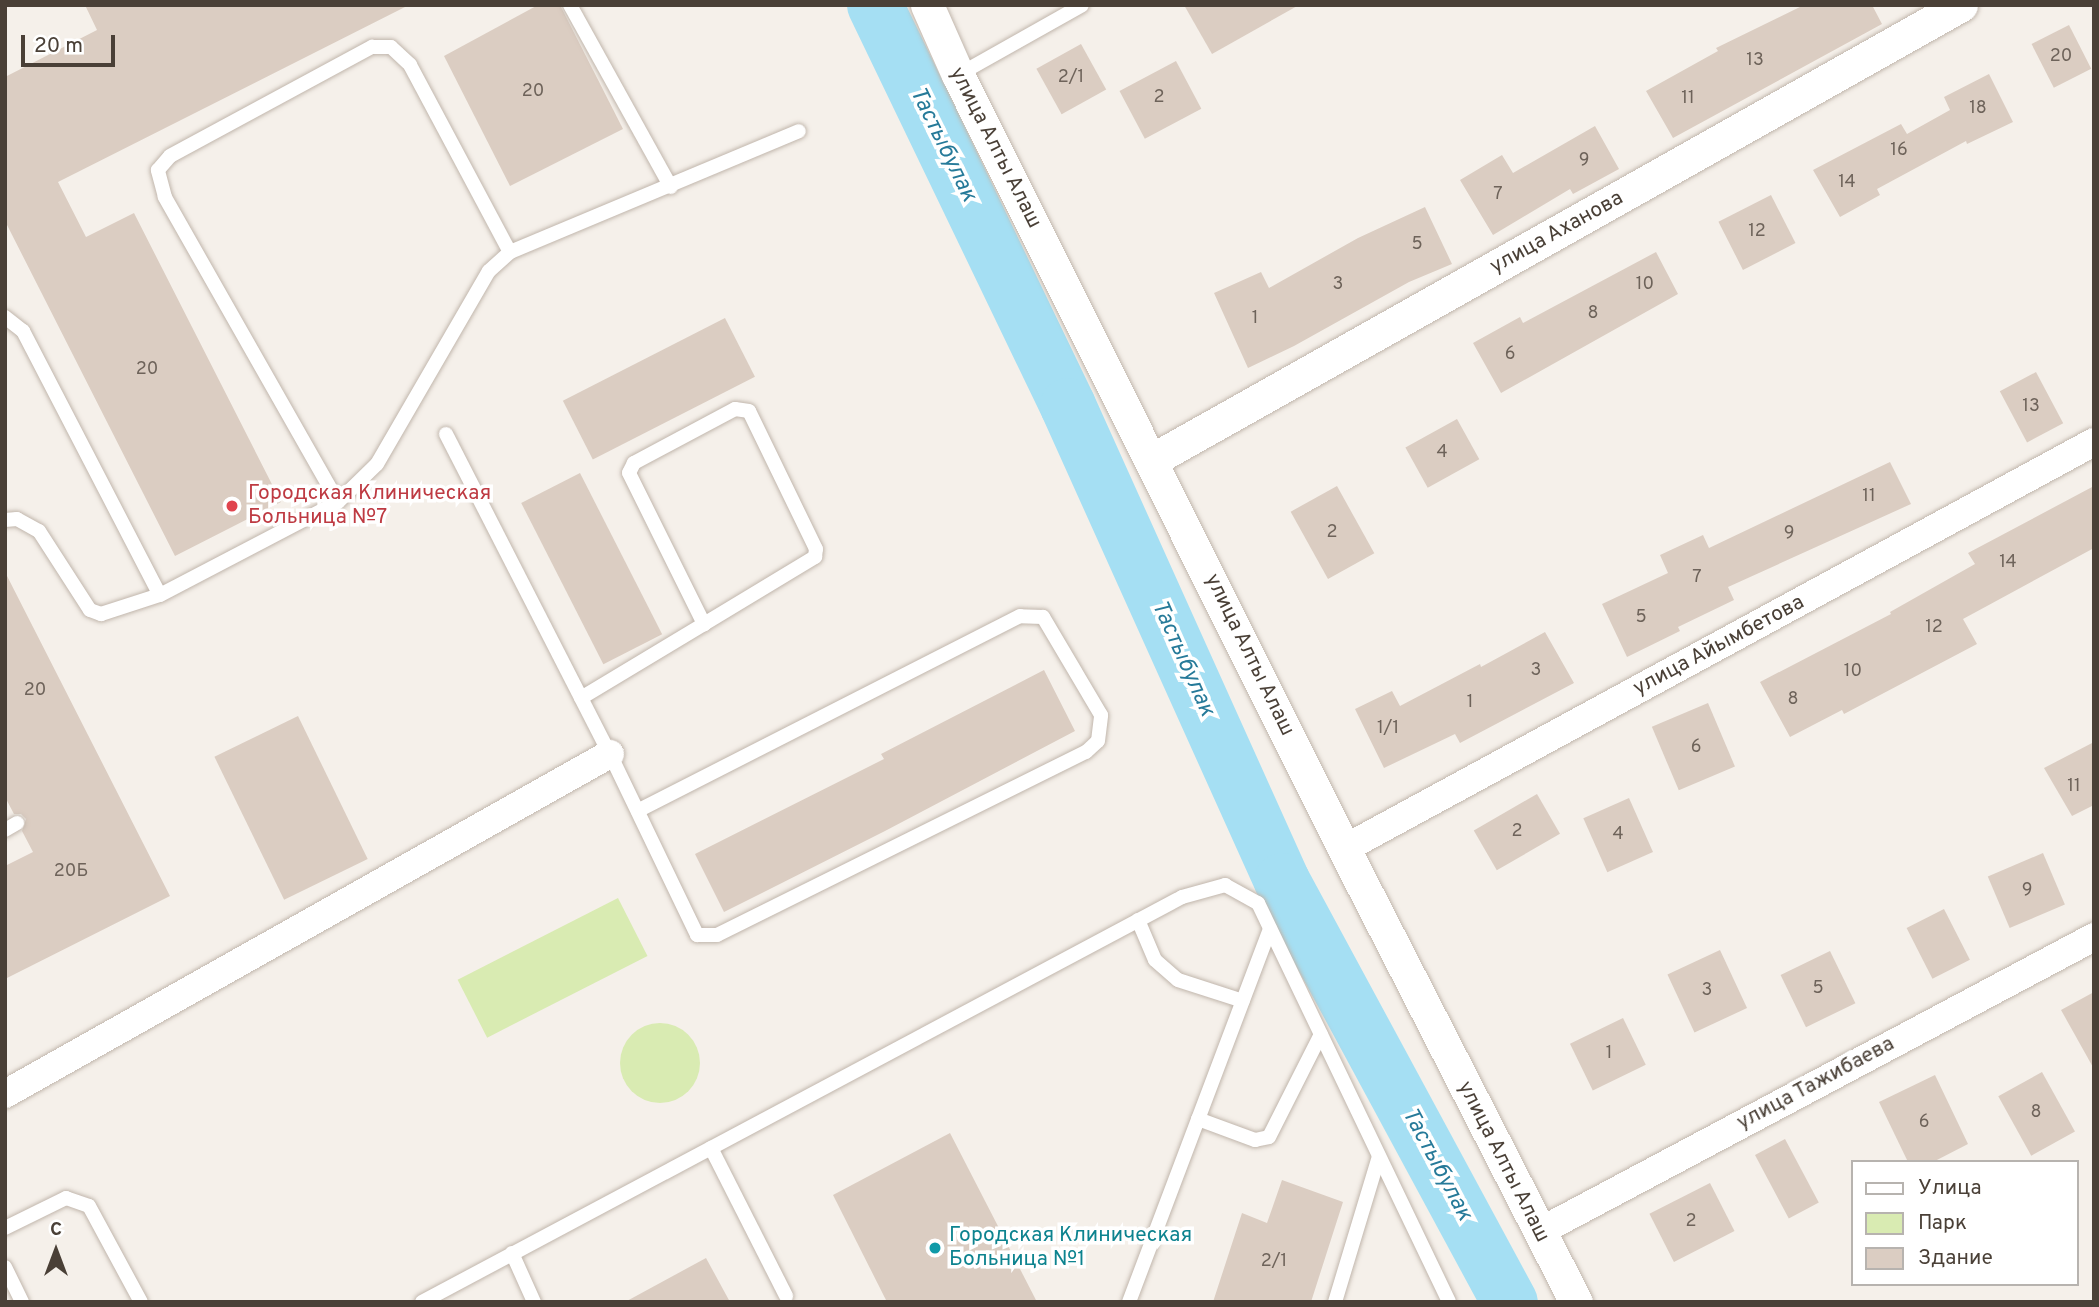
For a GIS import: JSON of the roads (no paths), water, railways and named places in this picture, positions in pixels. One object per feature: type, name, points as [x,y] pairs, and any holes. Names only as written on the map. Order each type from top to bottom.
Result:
[{"type":"street","name":"улица Алты Алаш","points":[[927,5],[958,75],[1345,849],[1576,1302]]},
{"type":"street","name":"улица Аханова","points":[[1152,460],[1961,5]]},
{"type":"street","name":"улица Айымбетова","points":[[1345,849],[2094,442]]},
{"type":"street","points":[[5,1094],[610,754]]},
{"type":"street","name":"улица Тажибаева","points":[[1539,1233],[2094,937]]},
{"type":"lane","points":[[570,5],[671,187]]},
{"type":"lane","points":[[958,75],[1082,5]]},
{"type":"lane","points":[[338,502],[165,197],[158,170],[170,156],[372,47],[391,47],[410,65],[510,252]]},
{"type":"lane","points":[[5,520],[17,519],[39,531],[90,610],[101,614],[160,595],[338,502],[377,464],[489,271],[510,252],[671,187],[799,131]]},
{"type":"lane","points":[[5,317],[23,331],[160,595]]},
{"type":"lane","points":[[581,698],[705,624],[814,557],[816,549],[749,411],[735,409],[634,463],[629,473],[705,624]]},
{"type":"lane","points":[[446,434],[610,754],[697,935],[717,935],[1086,752],[1098,741],[1101,715],[1043,617],[1020,616],[638,811]]},
{"type":"lane","points":[[422,1302],[1182,897],[1225,885],[1258,903],[1449,1302]]},
{"type":"lane","points":[[1138,920],[1155,960],[1178,980],[1243,1001]]},
{"type":"lane","points":[[1129,1302],[1270,929]]},
{"type":"lane","points":[[1198,1119],[1255,1140],[1269,1137],[1321,1034]]},
{"type":"lane","points":[[711,1147],[786,1296]]},
{"type":"lane","points":[[1335,1302],[1379,1156]]},
{"type":"lane","points":[[5,1228],[66,1198],[89,1206],[141,1302]]},
{"type":"lane","points":[[512,1254],[534,1302]]},
{"type":"lane","points":[[5,1267],[22,1302]]},
{"type":"waterway","name":"Тастыбулак","points":[[875,5],[1068,406],[1282,881],[1510,1302]]},
{"type":"place","name":"Городская Клиническая Больница №7","points":[[232,506]]},
{"type":"place","name":"Городская Клиническая Больница №1","points":[[935,1248]]}]
